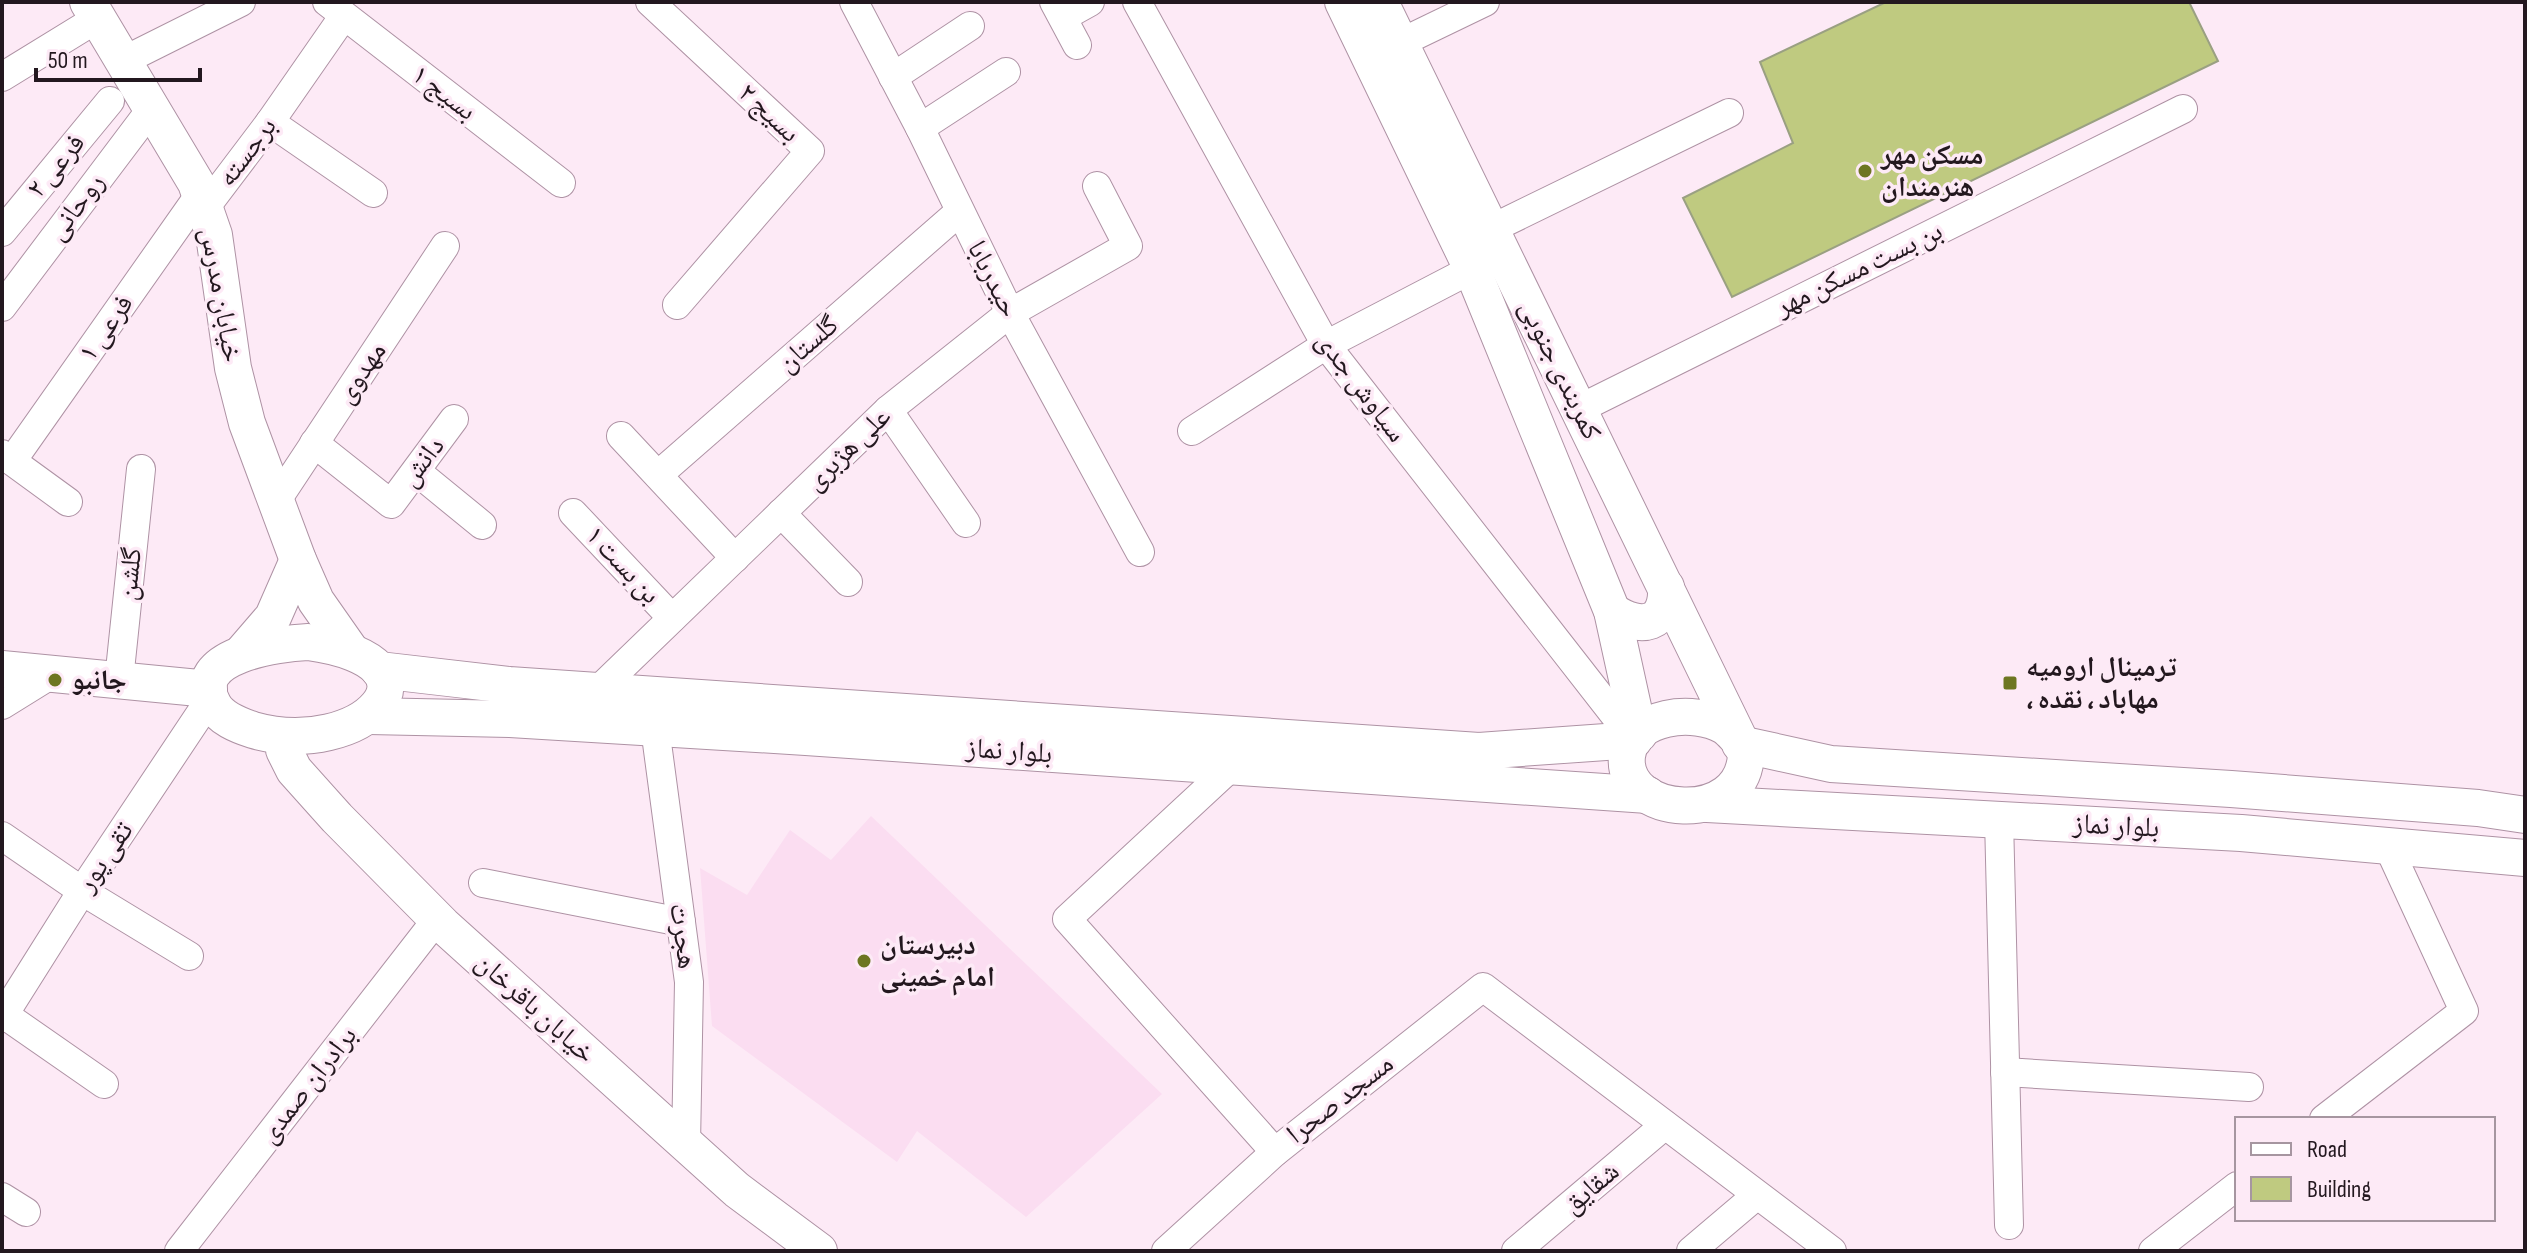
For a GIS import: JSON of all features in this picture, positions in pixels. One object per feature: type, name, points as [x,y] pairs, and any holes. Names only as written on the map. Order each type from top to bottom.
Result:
[{"type":"main road","name":"کمربندی جنوبی","points":[[1343,2],[1472,269],[1612,611],[1637,737]]},
{"type":"main road","name":"کمربندی جنوبی","points":[[1380,2],[1739,741]]},
{"type":"main road","name":"خیابان مدرس","points":[[93,10],[196,183],[214,235],[233,368],[247,423],[316,601],[365,661]]},
{"type":"main road","points":[[298,560],[273,617],[242,653],[215,672],[210,694],[215,708],[244,727],[286,736],[310,736],[352,726],[369,716],[386,694],[386,682],[365,661]]},
{"type":"main road","points":[[1612,611],[1628,622],[1644,624],[1659,616],[1666,603],[1666,587]]},
{"type":"main road","name":"بلوار نماز","points":[[242,653],[285,643],[308,642],[365,661],[459,679],[1479,751],[1637,737]]},
{"type":"main road","points":[[2,669],[119,680],[210,694]]},
{"type":"main road","points":[[459,679],[447,689],[445,702],[465,718]]},
{"type":"main road","name":"بلوار نماز","points":[[369,716],[655,728],[1648,795]]},
{"type":"main road","points":[[1687,717],[1707,720],[1725,727],[1739,741],[1746,753],[1745,770],[1737,785],[1725,796],[1707,804],[1666,804],[1635,784],[1627,769],[1627,753],[1637,737],[1648,726],[1666,719],[1687,717]]},
{"type":"main road","name":"خیابان باقرخان","points":[[286,736],[284,750],[294,770],[437,919],[737,1190],[819,1251]]},
{"type":"main road","name":"بلوار نماز","points":[[1739,741],[1831,764],[2231,789],[2523,813]]},
{"type":"main road","points":[[1544,745],[1565,766],[1564,779],[1554,789]]},
{"type":"main road","points":[[1828,810],[1815,795],[1813,783],[1821,770],[1831,764]]},
{"type":"main road","name":"بلوار نماز","points":[[1707,804],[2241,833],[2525,858]]},
{"type":"street","points":[[123,61],[241,2]]},
{"type":"street","name":"بسیج ۲","points":[[650,2],[810,151],[677,305]]},
{"type":"street","points":[[1077,45],[1058,10],[1090,2]]},
{"type":"street","name":"سیاوش جدی","points":[[1137,2],[1326,345],[1637,737]]},
{"type":"street","points":[[1400,43],[1485,2]]},
{"type":"street","name":"حیدربابا","points":[[858,5],[1010,313],[1140,552]]},
{"type":"street","name":"برجسته","points":[[202,201],[270,122],[335,9]]},
{"type":"street","name":"بسیج ۱","points":[[335,9],[561,183]]},
{"type":"street","points":[[2,77],[93,10]]},
{"type":"street","points":[[893,77],[970,26]]},
{"type":"street","points":[[920,128],[1006,72]]},
{"type":"street","name":"فرعی ۲","points":[[2,232],[110,101]]},
{"type":"street","name":"روحانی","points":[[2,307],[152,108]]},
{"type":"street","name":"بن بست مسکن مهر","points":[[1579,409],[2183,109]]},
{"type":"street","points":[[1491,229],[1729,113]]},
{"type":"street","points":[[270,122],[373,193]]},
{"type":"street","name":"علی هژبری","points":[[597,691],[888,410],[1010,313],[1128,246],[1097,186]]},
{"type":"street","name":"فرعی ۱","points":[[7,457],[202,201]]},
{"type":"street","name":"گلستان","points":[[658,475],[959,212]]},
{"type":"street","name":"مهدوی","points":[[277,500],[445,246]]},
{"type":"street","points":[[1192,431],[1326,345],[1472,269]]},
{"type":"street","points":[[888,410],[966,523]]},
{"type":"street","name":"دانش","points":[[314,443],[391,504],[454,419]]},
{"type":"street","points":[[621,436],[735,558]]},
{"type":"street","points":[[7,457],[68,502]]},
{"type":"street","name":"گلشن","points":[[119,680],[141,469]]},
{"type":"street","points":[[416,471],[482,525]]},
{"type":"street","name":"بن بست ۱","points":[[573,513],[672,618]]},
{"type":"street","points":[[781,513],[848,582]]},
{"type":"street","points":[[2,705],[52,674]]},
{"type":"street","name":"تقی پور","points":[[3,1015],[210,694]]},
{"type":"street","name":"هجرت","points":[[655,728],[689,982],[686,1145]]},
{"type":"street","name":"مسجد صحرا","points":[[1231,767],[1067,919],[1275,1152],[1483,987],[1832,1251]]},
{"type":"street","points":[[1999,819],[2009,1225]]},
{"type":"street","points":[[2,836],[82,891],[189,956]]},
{"type":"street","points":[[2327,1117],[2464,1011],[2387,844]]},
{"type":"street","points":[[483,883],[681,922]]},
{"type":"street","name":"برادران صمدی","points":[[179,1251],[437,919]]},
{"type":"street","points":[[3,1015],[104,1084]]},
{"type":"street","points":[[2005,1072],[2249,1087]]},
{"type":"street","name":"شقایق","points":[[1516,1251],[1665,1125]]},
{"type":"street","points":[[1166,1251],[1275,1152]]},
{"type":"street","points":[[2153,1251],[2235,1188]]},
{"type":"street","points":[[1691,1251],[1757,1195]]},
{"type":"shaded area","name":"دبیرستان امام خمینی","points":[[871,816],[1162,1094],[1026,1217],[917,1131],[897,1162],[712,1026],[700,868],[747,895],[790,830],[831,860]]},
{"type":"building","name":"مسکن مهر هنرمندان","points":[[1886,2],[2189,2],[2218,61],[1732,297],[1683,198],[1793,143],[1760,62]]},
{"type":"place","name":"مسکن مهر هنرمندان","points":[[1865,171]]},
{"type":"place","name":"جانبو","points":[[55,680]]},
{"type":"place","name":"ترمینال ارومیه ، مهاباد ، نقده","points":[[2010,683]]},
{"type":"place","name":"دبیرستان امام خمینی","points":[[864,961]]}]
